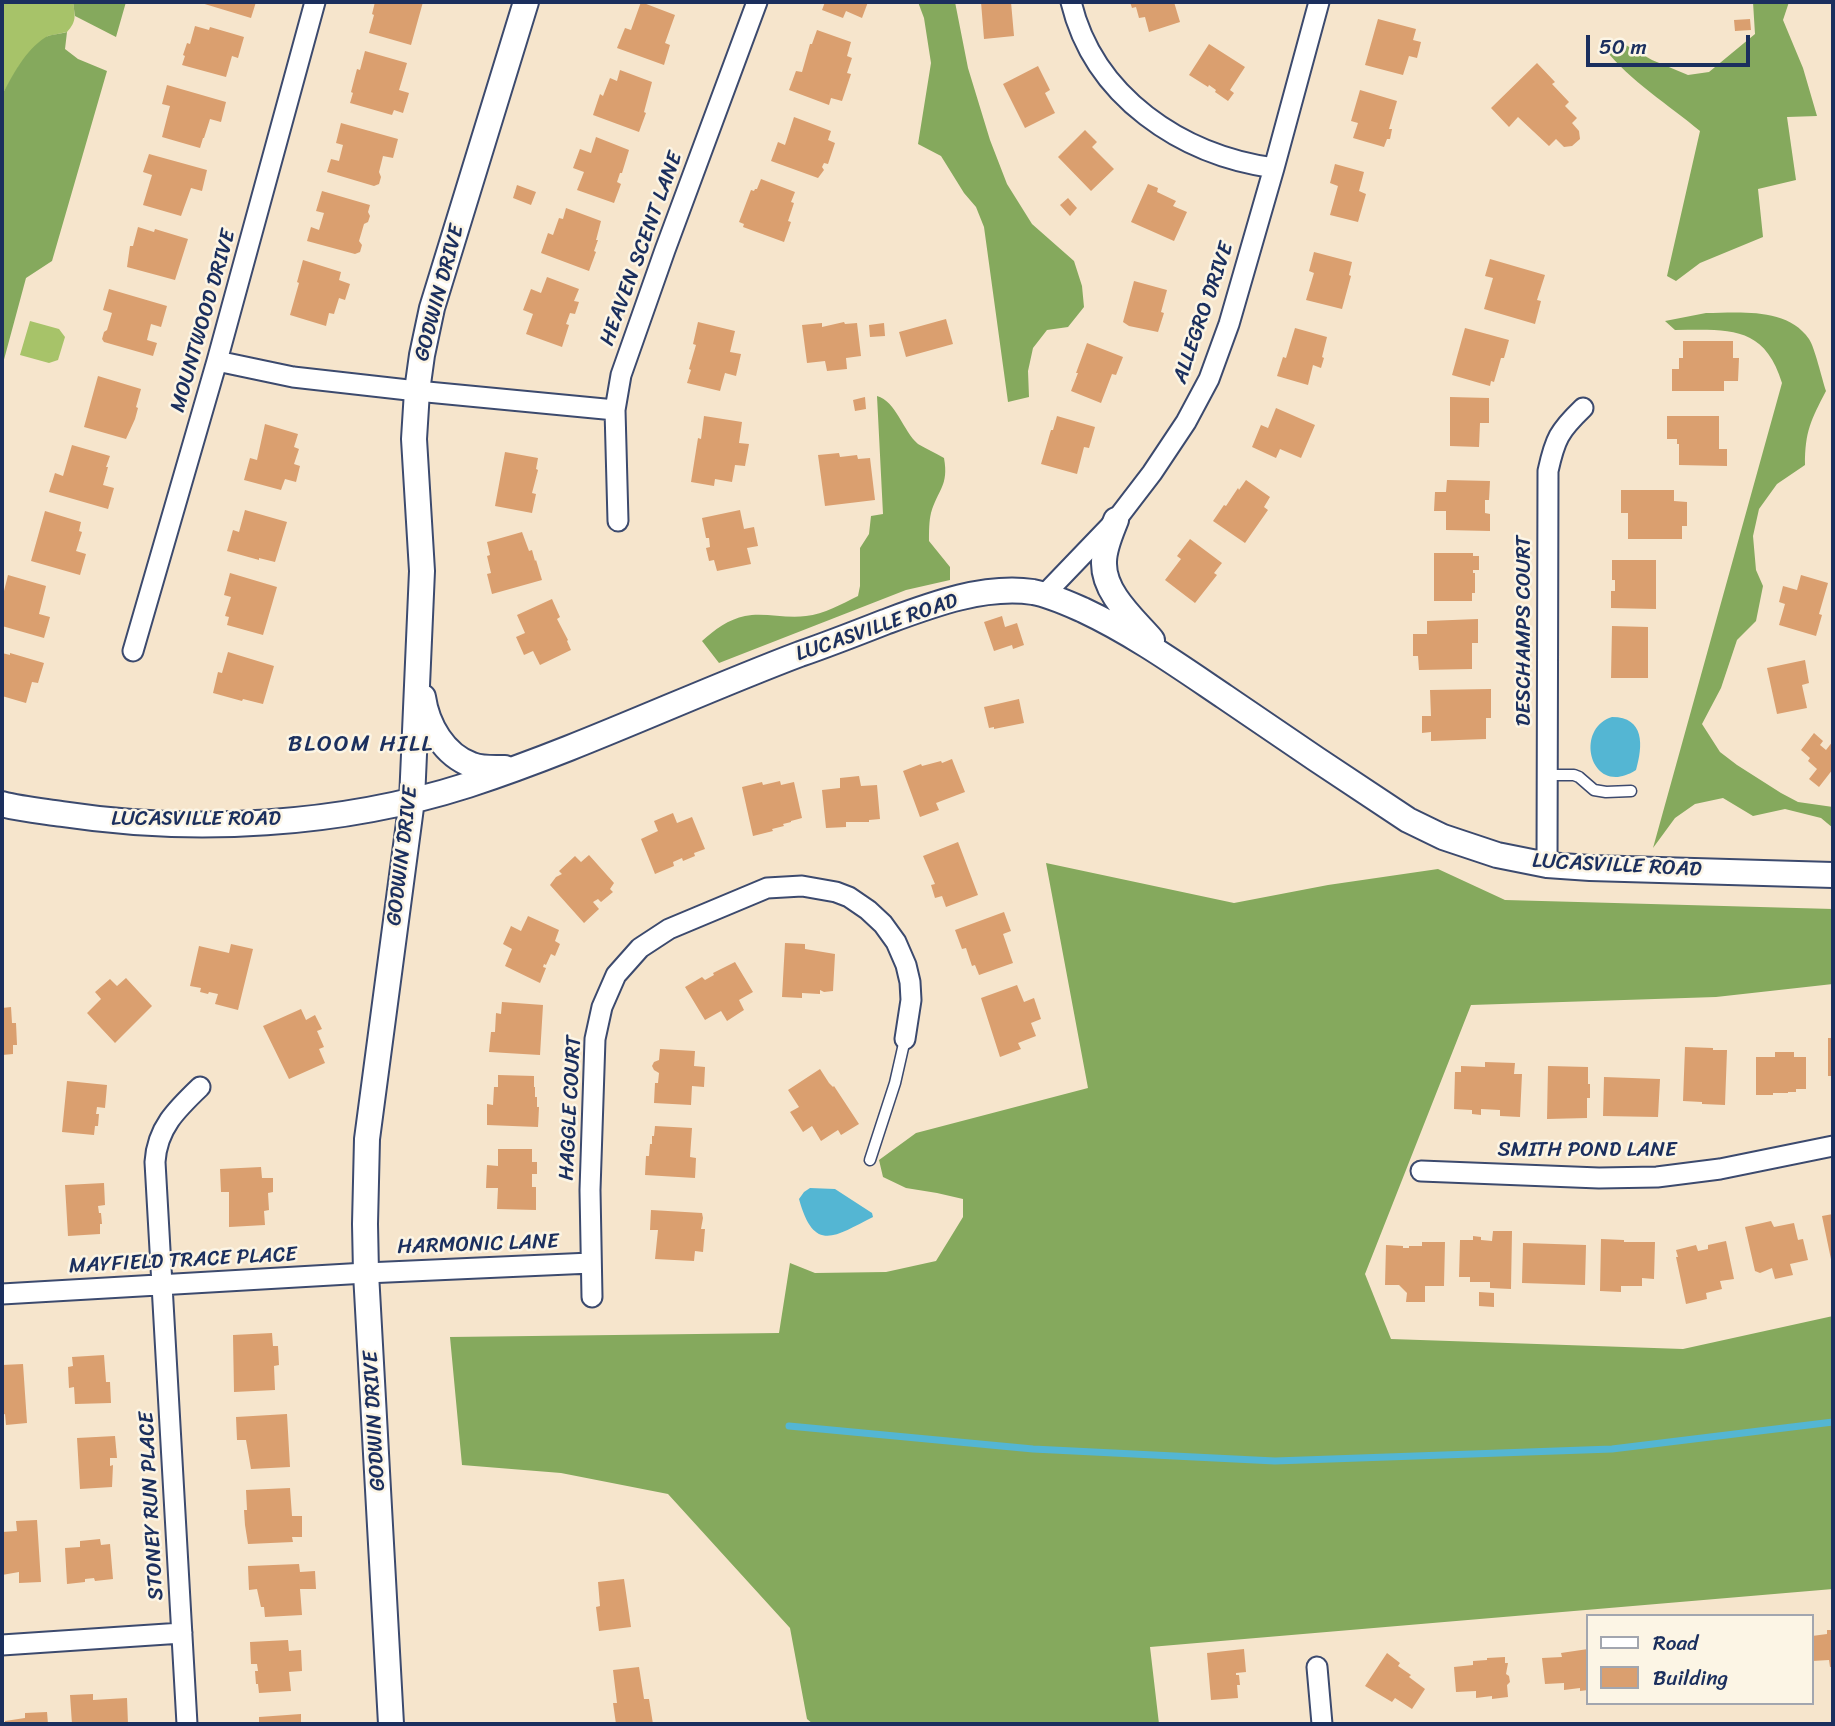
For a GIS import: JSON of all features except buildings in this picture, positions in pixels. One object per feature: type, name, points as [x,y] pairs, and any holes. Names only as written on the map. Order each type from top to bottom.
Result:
[{"type":"street","name":"MOUNTWOOD DRIVE","points":[[133,651],[217,361],[315,2]]},
{"type":"street","name":"GODWIN DRIVE","points":[[391,1724],[365,1224],[367,1139],[412,800],[422,571],[414,439],[417,391],[432,308],[526,2]]},
{"type":"street","name":"HEAVEN SCENT LANE","points":[[618,521],[615,410],[621,375],[757,2]]},
{"type":"street","points":[[1070,2],[1087,45],[1101,70],[1126,98],[1154,122],[1186,142],[1221,156],[1274,168]]},
{"type":"street","name":"ALLEGRO DRIVE","points":[[1044,595],[1116,520],[1152,473],[1186,422],[1209,379],[1229,324],[1320,2]]},
{"type":"street","points":[[217,361],[293,377],[615,410]]},
{"type":"street","name":"DESCHAMPS COURT","points":[[1547,865],[1548,471],[1558,436],[1583,408]]},
{"type":"street","points":[[1116,520],[1106,549],[1106,579],[1125,609],[1169,659]]},
{"type":"street","name":"LUCASVILLE ROAD","points":[[2,804],[96,819],[167,824],[239,824],[311,818],[382,807],[516,769],[761,669],[929,606],[970,596],[1032,592],[1070,604],[1113,625],[1169,659],[1408,820],[1443,837],[1497,855],[1547,865],[1833,875]]},
{"type":"street","points":[[418,662],[427,715],[443,744],[474,766],[516,769]]},
{"type":"street","name":"HAGGLE COURT","points":[[592,1297],[590,1190],[595,1039],[602,1007],[615,975],[640,948],[669,929],[767,888],[802,886],[836,892],[868,910],[896,942],[910,982],[911,1000],[905,1039]]},
{"type":"street","name":"STONEY RUN PLACE","points":[[187,1724],[155,1162],[159,1137],[168,1120],[200,1087]]},
{"type":"street","name":"SMITH POND LANE","points":[[1421,1171],[1599,1178],[1657,1177],[1720,1169],[1833,1146]]},
{"type":"street","name":"HARMONIC LANE","points":[[366,1273],[591,1263]]},
{"type":"street","name":"MAYFIELD TRACE PLACE","points":[[2,1294],[366,1273]]},
{"type":"street","points":[[2,1644],[183,1633]]},
{"type":"street","points":[[1317,1667],[1322,1724]]},
{"type":"lane","points":[[1548,775],[1573,775],[1594,790],[1631,791]]},
{"type":"lane","points":[[870,1160],[895,1083],[905,1039]]},
{"type":"green space","points":[[4,2],[73,2],[75,15],[67,32],[48,36],[19,66],[2,95],[2,6]]},
{"type":"green space","points":[[73,2],[126,2],[116,37],[75,16]]},
{"type":"green space","points":[[918,2],[955,2],[968,68],[1007,184],[1032,224],[1074,261],[1082,286],[1084,307],[1068,327],[1047,330],[1033,348],[1028,371],[1029,397],[1008,402],[984,227],[976,207],[941,156],[918,144],[931,63],[924,18]]},
{"type":"green space","points":[[1753,2],[1789,2],[1783,20],[1803,68],[1817,116],[1787,117],[1796,180],[1758,189],[1763,237],[1700,263],[1676,281],[1667,276],[1700,131],[1638,82],[1605,49],[1608,41],[1624,44],[1652,60],[1688,75],[1709,72],[1755,34]]},
{"type":"green space","points":[[67,32],[65,49],[78,59],[107,71],[52,261],[26,278],[2,367],[2,95],[20,63],[39,42],[51,35]]},
{"type":"green space","points":[[1706,313],[1762,314],[1788,321],[1809,339],[1826,391],[1810,426],[1805,465],[1777,484],[1759,509],[1753,536],[1756,570],[1763,586],[1756,621],[1737,640],[1721,688],[1702,724],[1720,752],[1781,793],[1798,802],[1833,807],[1833,828],[1821,818],[1785,809],[1753,816],[1723,798],[1695,804],[1675,818],[1653,848],[1782,383],[1765,350],[1754,340],[1727,331],[1675,330],[1665,321]]},
{"type":"green space","points":[[30,321],[59,329],[65,337],[58,360],[49,363],[20,355]]},
{"type":"green space","points":[[877,396],[889,404],[918,444],[944,458],[944,481],[931,513],[929,541],[950,567],[950,580],[906,590],[719,663],[702,641],[728,622],[752,615],[813,615],[858,596],[860,548],[869,534],[871,516],[883,514]]},
{"type":"green space","points":[[1046,863],[1234,903],[1328,885],[1438,869],[1505,900],[1833,909],[1833,984],[1716,997],[1471,1005],[1365,1274],[1391,1339],[1683,1349],[1833,1316],[1833,1589],[1150,1647],[1159,1724],[813,1724],[807,1719],[790,1628],[668,1494],[561,1473],[462,1465],[450,1337],[779,1333],[790,1263],[815,1273],[886,1272],[936,1261],[963,1217],[963,1199],[906,1188],[883,1177],[879,1160],[916,1133],[1088,1088]]},
{"type":"water","points":[[1612,717],[1631,722],[1639,734],[1640,752],[1636,770],[1620,777],[1608,776],[1598,769],[1592,759],[1593,734],[1600,724]]},
{"type":"water","points":[[810,1188],[835,1189],[872,1213],[873,1217],[837,1234],[819,1234],[805,1216],[799,1199]]},
{"type":"waterway","points":[[789,1426],[1033,1449],[1275,1461],[1612,1449],[1833,1422]]},
{"type":"district","name":"BLOOM HILL","points":[[361,745]]}]
